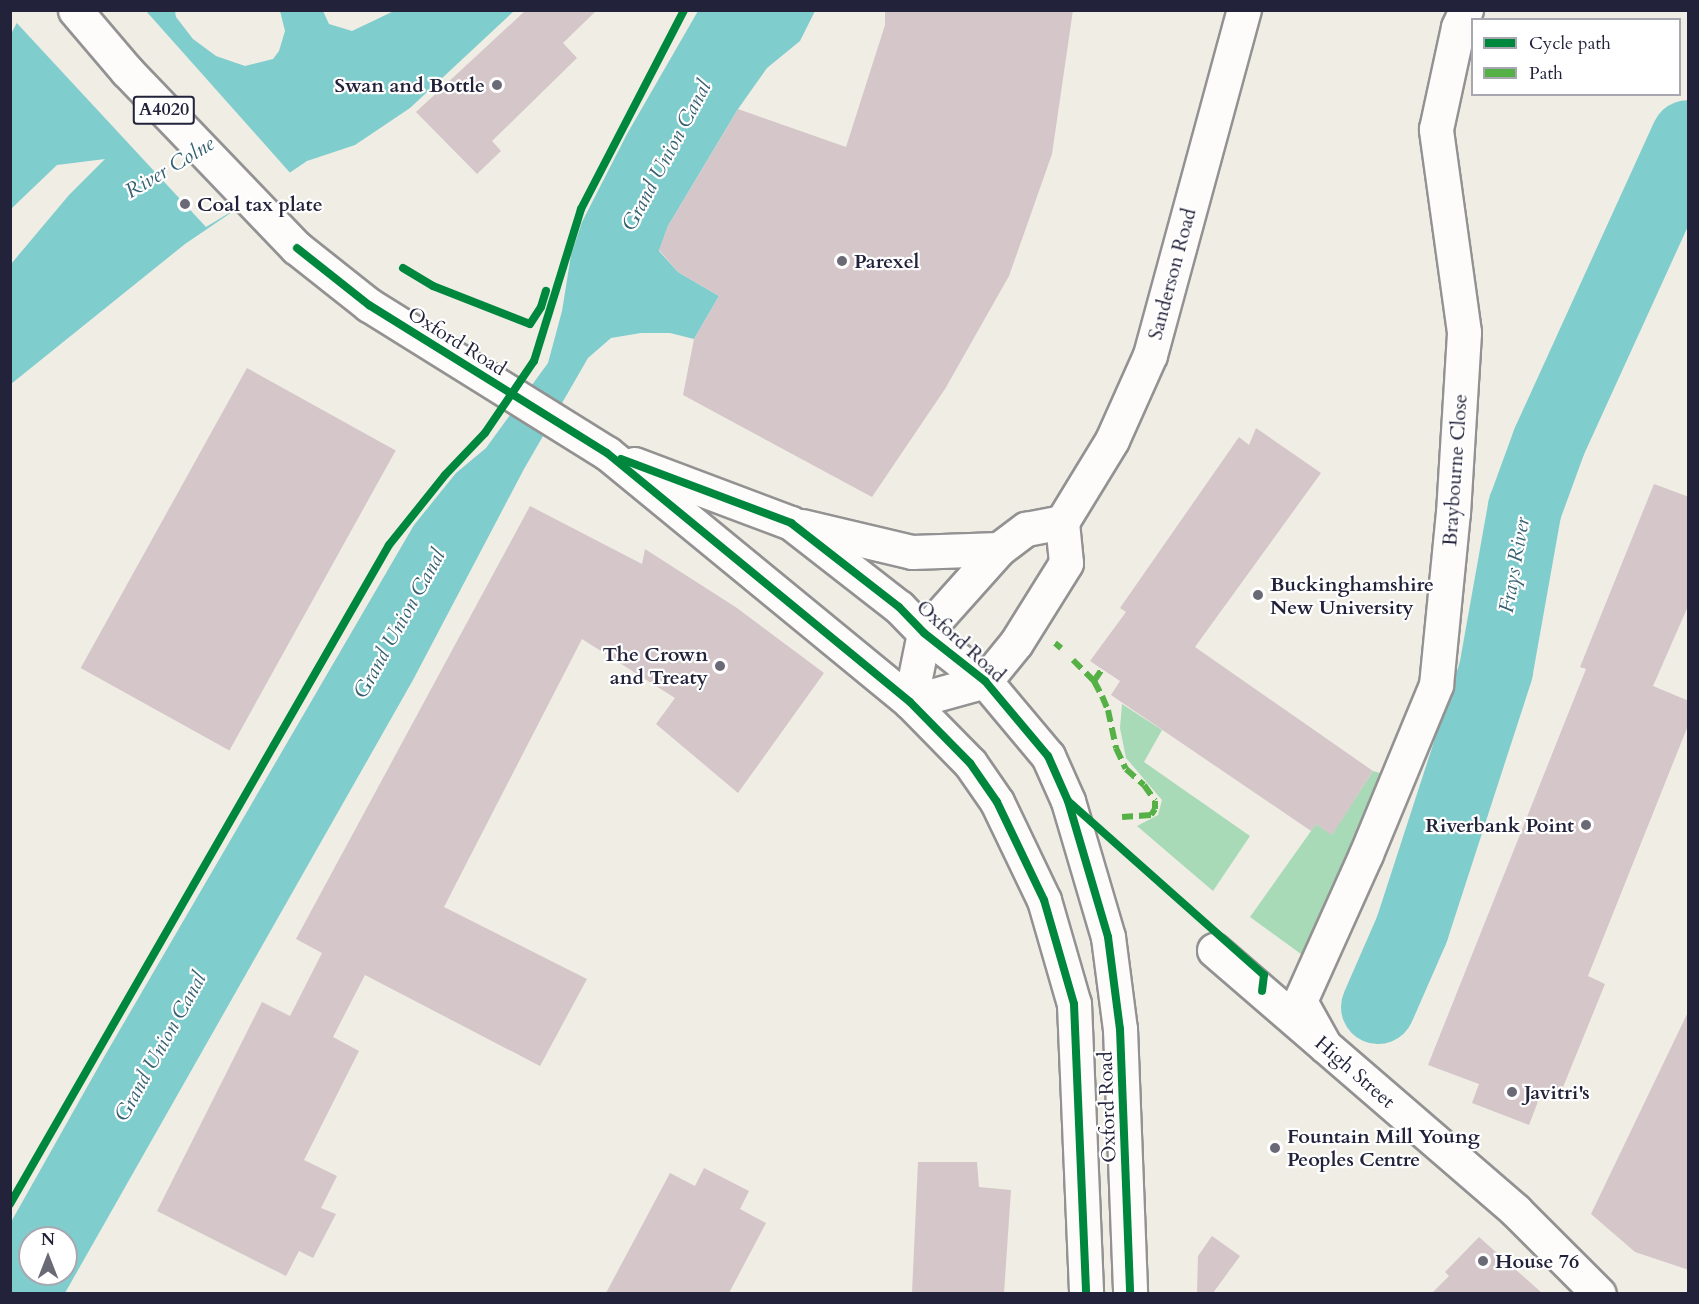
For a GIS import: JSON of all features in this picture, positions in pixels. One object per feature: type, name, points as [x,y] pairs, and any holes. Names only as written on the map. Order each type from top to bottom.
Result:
[{"type":"main road","name":"Oxford Road","points":[[75,10],[127,71],[256,208],[297,248],[349,290],[425,341],[607,453],[910,702],[952,744],[982,780],[997,802],[1044,900],[1074,1004],[1086,1293]]},
{"type":"main road","name":"Sanderson Road","points":[[1062,522],[1112,440],[1150,355],[1244,10]]},
{"type":"main road","name":"Braybourne Close","points":[[1325,1046],[1300,1000],[1366,854],[1436,685],[1453,513],[1464,332],[1436,129],[1458,27],[1467,10]]},
{"type":"main road","name":"Oxford Road","points":[[607,453],[791,523],[899,607],[924,633],[985,681],[1048,756],[1068,801],[1108,938],[1120,1029],[1130,1293]]},
{"type":"main road","points":[[1062,522],[1066,563],[1016,643],[985,681],[910,702],[924,633],[999,549],[1026,529],[1062,522]]},
{"type":"main road","points":[[791,523],[912,552],[999,549]]},
{"type":"main road","name":"High Street","points":[[1215,950],[1516,1211],[1599,1293]]},
{"type":"green space","points":[[1122,704],[1162,730],[1144,762],[1250,836],[1213,891],[1137,826],[1158,815],[1162,800],[1126,758],[1120,728]]},
{"type":"green space","points":[[1373,771],[1383,774],[1305,957],[1250,917],[1316,824],[1332,834]]},
{"type":"water","name":"River Colne","points":[[23,11],[175,11],[176,17],[193,39],[216,56],[245,66],[273,59],[279,51],[285,31],[280,11],[323,11],[329,24],[352,31],[394,11],[514,11],[410,108],[355,145],[307,161],[185,244],[11,384],[11,264],[69,195],[105,159],[57,165],[11,209],[11,34]]},
{"type":"water","name":"Grand Union Canal","points":[[698,11],[815,11],[800,41],[767,68],[738,109],[668,226],[659,251],[678,272],[719,296],[694,339],[670,333],[641,333],[611,338],[588,358],[524,469],[413,680],[78,1270],[78,1226],[18,1226],[18,1286],[69,1286],[65,1293],[11,1294],[11,1222],[104,1057],[414,525],[456,473],[486,448],[548,363],[562,311],[571,255],[582,222],[627,134]]},
{"type":"water","points":[[1393,923],[1433,936],[1408,1014],[1368,1001]]},
{"type":"pier","points":[[20,10],[146,11],[292,175],[206,227],[14,20]]},
{"type":"building","name":"Swan and Bottle","points":[[526,10],[597,10],[563,43],[577,58],[492,141],[501,151],[477,174],[416,112]]},
{"type":"building","name":"Parexel","points":[[885,10],[1073,10],[1052,154],[1009,276],[945,389],[872,497],[683,395],[694,339],[719,296],[678,272],[659,250],[668,226],[738,109],[846,147],[885,25]]},
{"type":"building","points":[[247,368],[396,450],[229,750],[81,668]]},
{"type":"building","points":[[1256,428],[1321,473],[1195,647],[1373,771],[1332,835],[1316,824],[1311,831],[1111,695],[1120,681],[1090,661],[1126,612],[1120,608],[1239,437],[1249,445]]},
{"type":"building","name":"Riverbank Point","points":[[1654,484],[1689,497],[1689,604],[1653,686],[1689,701],[1689,723],[1588,976],[1605,984],[1559,1097],[1542,1091],[1529,1125],[1472,1103],[1479,1084],[1428,1065],[1586,669],[1580,667]]},
{"type":"building","points":[[530,506],[642,564],[645,549],[737,608],[824,673],[738,793],[656,724],[675,698],[582,639],[444,907],[587,979],[540,1066],[365,975],[333,1037],[359,1051],[304,1160],[337,1176],[321,1208],[336,1214],[313,1258],[299,1251],[286,1276],[157,1211],[262,1002],[290,1016],[322,953],[296,939]]},
{"type":"building","points":[[1689,1010],[1689,1270],[1635,1252],[1591,1214]]},
{"type":"building","points":[[918,1162],[977,1162],[979,1187],[1011,1190],[1004,1293],[912,1293]]},
{"type":"building","points":[[704,1168],[749,1191],[740,1209],[766,1223],[729,1293],[606,1293],[670,1173],[695,1186]]},
{"type":"building","points":[[1212,1236],[1240,1256],[1213,1293],[1197,1293],[1198,1256]]},
{"type":"building","points":[[1479,1237],[1542,1293],[1432,1293],[1449,1276],[1445,1272]]},
{"type":"waterway","name":"Frays River","points":[[1378,1007],[1412,929],[1496,670],[1525,508],[1549,442],[1688,137]]},
{"type":"marked path","points":[[1055,643],[1061,648]]},
{"type":"marked path","points":[[1073,660],[1094,681],[1102,696],[1108,710],[1116,748],[1126,769],[1144,785],[1155,801],[1155,809],[1151,815],[1122,817]]},
{"type":"marked path","points":[[1094,681],[1102,669]]},
{"type":"cycle path","points":[[10,1204],[389,545],[445,475],[485,433],[534,361],[581,209],[684,10]]},
{"type":"cycle path","points":[[297,248],[369,305],[607,453],[910,702],[970,763],[997,802],[1044,900],[1074,1004],[1086,1294]]},
{"type":"cycle path","points":[[403,268],[433,286],[530,324],[541,307],[546,291]]},
{"type":"cycle path","points":[[621,459],[791,523],[899,607],[924,633],[985,681],[1048,756],[1068,801],[1108,937],[1120,1029],[1130,1294]]},
{"type":"cycle path","points":[[1068,801],[1264,975],[1262,991]]},
{"type":"place","name":"Swan and Bottle","points":[[497,85]]},
{"type":"place","name":"Coal tax plate","points":[[185,204]]},
{"type":"place","name":"Parexel","points":[[842,261]]},
{"type":"place","name":"Buckinghamshire New University","points":[[1258,595]]},
{"type":"place","name":"The Crown and Treaty","points":[[720,666]]},
{"type":"place","name":"Riverbank Point","points":[[1586,825]]},
{"type":"place","name":"Javitri's","points":[[1512,1092]]},
{"type":"place","name":"Fountain Mill Young Peoples Centre","points":[[1275,1148]]},
{"type":"place","name":"House 76","points":[[1483,1261]]}]
